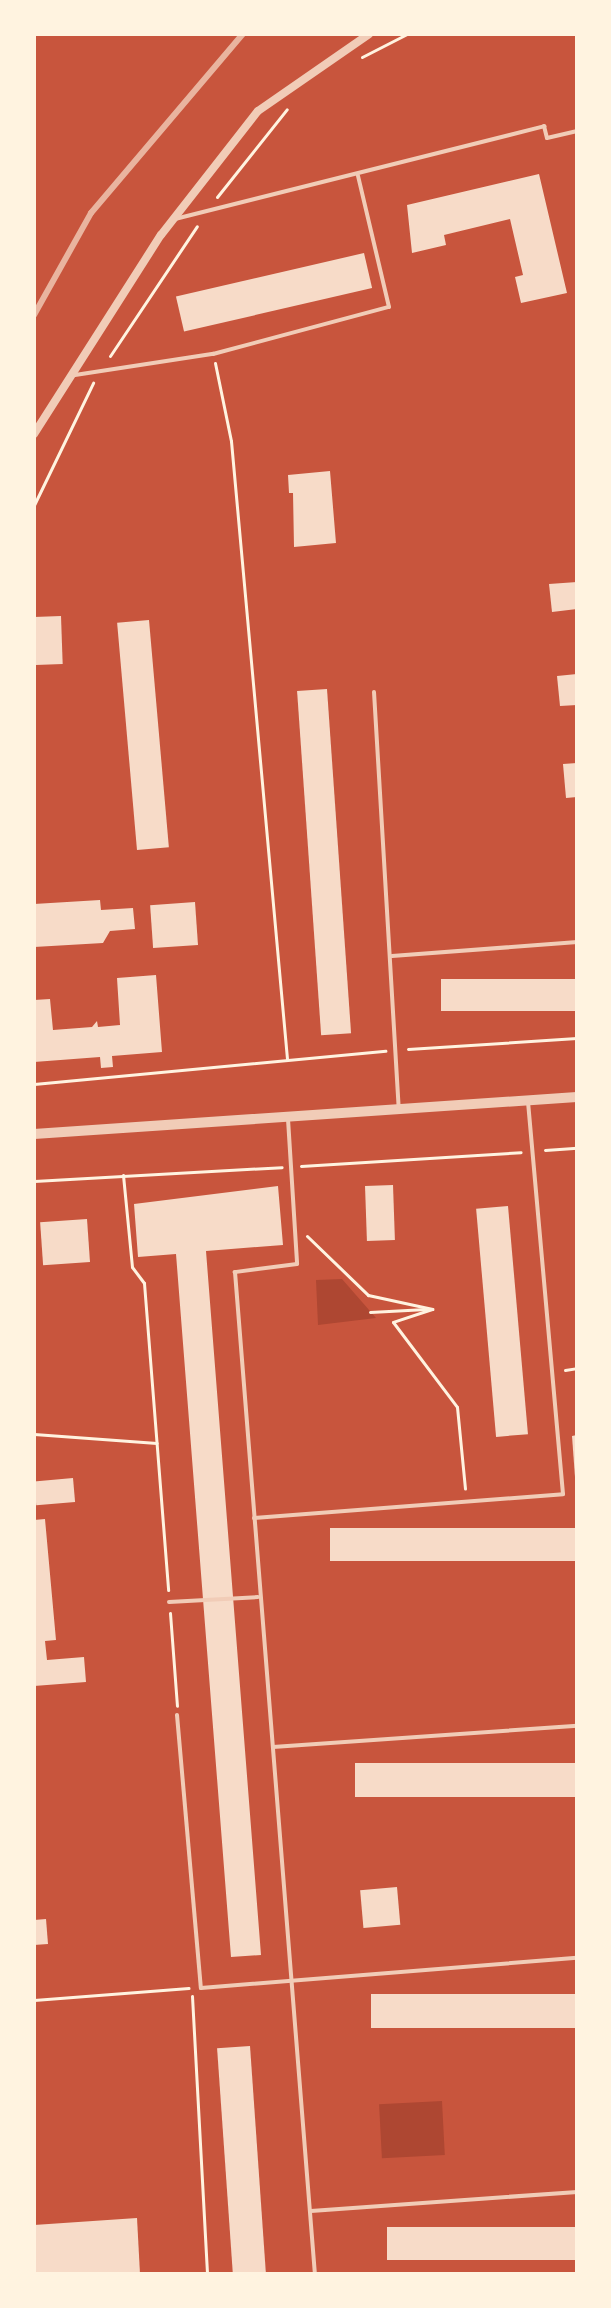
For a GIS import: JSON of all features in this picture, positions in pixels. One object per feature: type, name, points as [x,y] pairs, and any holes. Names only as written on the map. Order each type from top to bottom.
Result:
[{"type":"street","points":[[34,434],[172,220],[258,111],[369,34]]},
{"type":"street","points":[[34,1134],[577,1097]]},
{"type":"lane","points":[[172,220],[358,176],[544,126],[547,138],[577,131]]},
{"type":"lane","points":[[71,375],[213,354],[389,307],[358,176]]},
{"type":"lane","points":[[374,692],[399,1110]]},
{"type":"lane","points":[[392,956],[577,942]]},
{"type":"lane","points":[[254,1518],[563,1494],[528,1101]]},
{"type":"lane","points":[[288,1119],[297,1264],[235,1272],[315,2274]]},
{"type":"lane","points":[[169,1602],[259,1597]]},
{"type":"lane","points":[[177,1715],[201,1988],[577,1958]]},
{"type":"lane","points":[[273,1747],[577,1726]]},
{"type":"lane","points":[[311,2211],[577,2192]]},
{"type":"path","points":[[357,60],[407,34]]},
{"type":"path","points":[[210,208],[254,145],[293,103]]},
{"type":"path","points":[[106,362],[201,221]]},
{"type":"path","points":[[213,354],[231,441],[287,1059]]},
{"type":"path","points":[[34,505],[59,444],[97,375]]},
{"type":"path","points":[[34,1084],[287,1059],[577,1038]]},
{"type":"path","points":[[34,1181],[577,1148]]},
{"type":"path","points":[[123,1175],[132,1267],[144,1283],[177,1715]]},
{"type":"path","points":[[295,1225],[368,1295],[432,1309]]},
{"type":"path","points":[[432,1309],[393,1322],[457,1407],[467,1501]]},
{"type":"path","points":[[370,1312],[432,1309]]},
{"type":"path","points":[[34,1434],[157,1443]]},
{"type":"path","points":[[192,1988],[207,2274]]},
{"type":"path","points":[[34,2000],[201,1988]]},
{"type":"shaded area","points":[[342,1279],[376,1318],[318,1325],[316,1280]]},
{"type":"shaded area","points":[[442,2101],[445,2155],[382,2158],[379,2104]]},
{"type":"building","points":[[539,174],[567,293],[521,303],[515,277],[523,275],[510,219],[444,235],[446,245],[412,253],[407,205]]},
{"type":"building","points":[[364,253],[372,288],[184,331],[176,296]]},
{"type":"building","points":[[330,471],[336,543],[294,547],[293,493],[289,493],[288,475]]},
{"type":"building","points":[[577,582],[577,609],[552,612],[549,584]]},
{"type":"building","points":[[61,616],[63,664],[36,665],[34,617]]},
{"type":"building","points":[[149,620],[169,847],[137,850],[117,623]]},
{"type":"building","points":[[577,674],[577,705],[560,706],[557,676]]},
{"type":"building","points":[[327,689],[351,1033],[321,1035],[297,691]]},
{"type":"building","points":[[577,763],[577,797],[566,798],[563,764]]},
{"type":"building","points":[[100,900],[101,910],[133,908],[135,929],[110,931],[103,943],[34,947],[34,904]]},
{"type":"building","points":[[195,902],[198,945],[153,948],[150,905]]},
{"type":"building","points":[[156,975],[162,1052],[112,1056],[113,1067],[101,1068],[100,1057],[34,1062],[34,1000],[50,999],[53,1030],[92,1027],[97,1021],[98,1027],[120,1025],[117,978]]},
{"type":"building","points":[[441,979],[577,979],[577,1011],[441,1011]]},
{"type":"building","points":[[393,1185],[395,1240],[367,1241],[365,1186]]},
{"type":"building","points":[[278,1186],[283,1245],[206,1251],[261,1955],[231,1957],[176,1254],[138,1257],[134,1204]]},
{"type":"building","points":[[508,1206],[528,1434],[496,1437],[476,1209]]},
{"type":"building","points":[[87,1219],[90,1262],[43,1265],[40,1222]]},
{"type":"building","points":[[577,1435],[577,1476],[575,1477],[572,1436]]},
{"type":"building","points":[[73,1478],[75,1502],[36,1505],[34,1481]]},
{"type":"building","points":[[45,1519],[56,1640],[45,1641],[47,1660],[84,1657],[86,1682],[34,1686],[34,1520]]},
{"type":"building","points":[[330,1528],[577,1528],[577,1561],[330,1561]]},
{"type":"building","points":[[355,1763],[577,1763],[577,1797],[355,1797]]},
{"type":"building","points":[[397,1887],[400,1925],[363,1928],[360,1890]]},
{"type":"building","points":[[46,1919],[48,1944],[34,1945],[34,1920]]},
{"type":"building","points":[[371,1994],[577,1994],[577,2028],[371,2028]]},
{"type":"building","points":[[250,2046],[266,2274],[233,2274],[217,2048]]},
{"type":"building","points":[[137,2218],[140,2274],[34,2274],[34,2225]]},
{"type":"building","points":[[387,2227],[577,2227],[577,2260],[387,2260]]},
{"type":"railway","points":[[34,315],[91,213],[243,34]]}]
